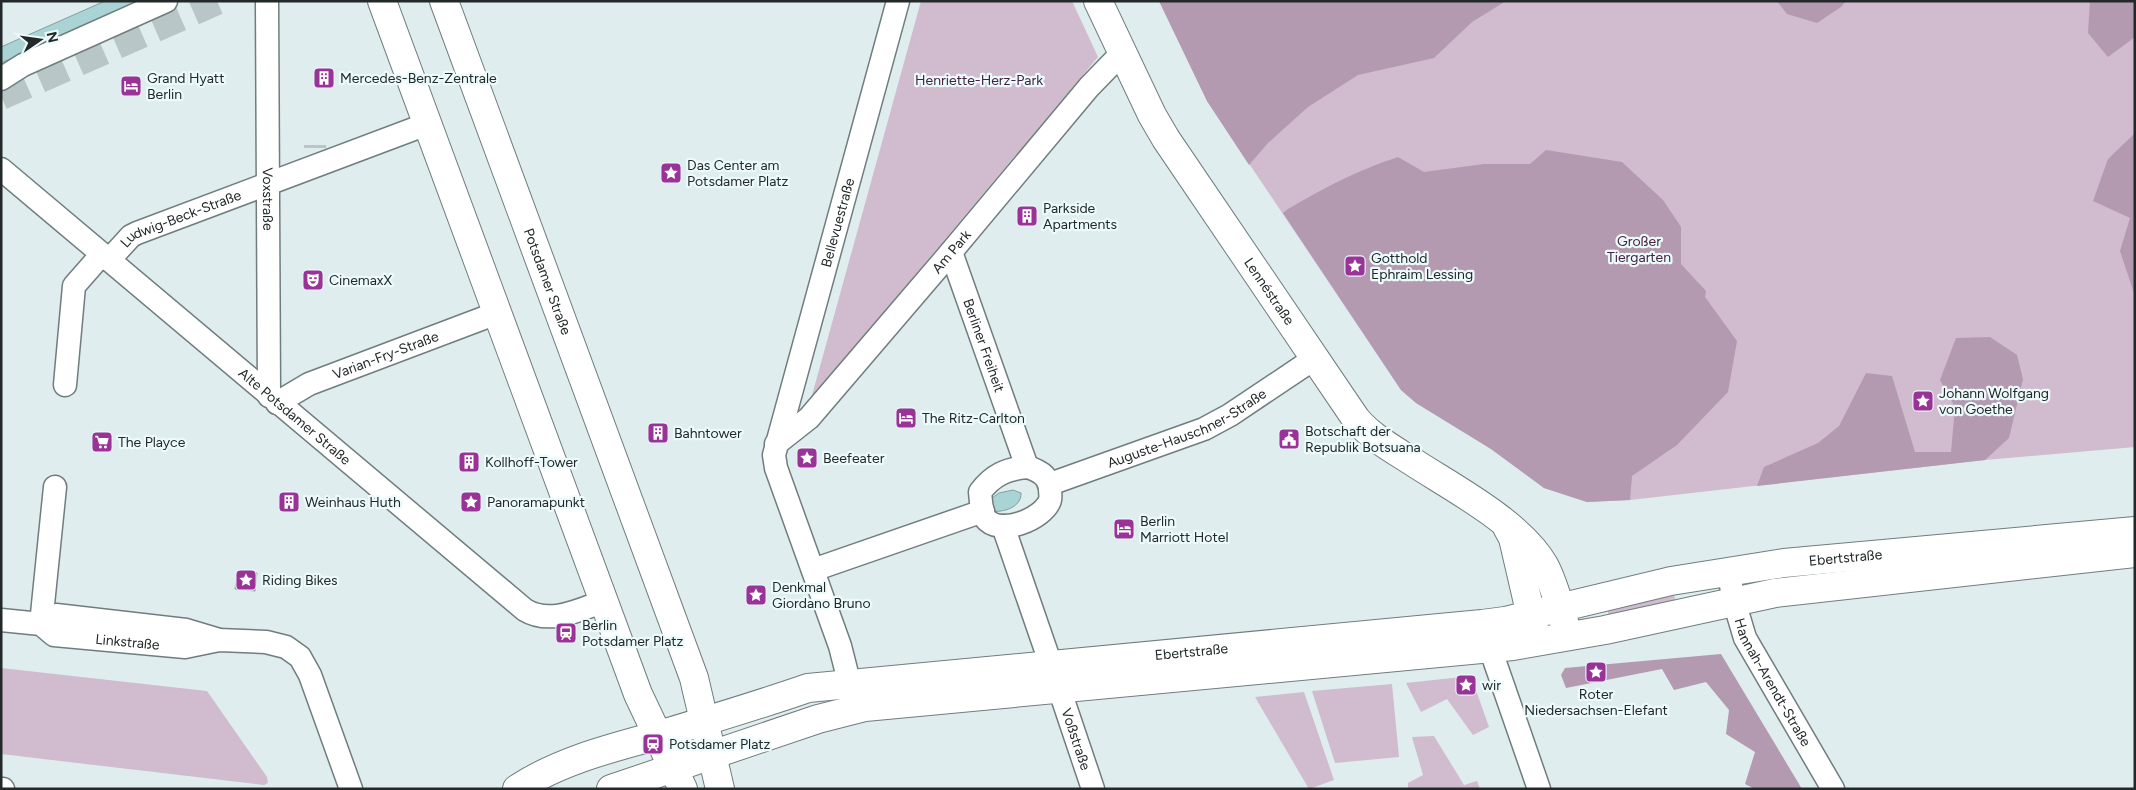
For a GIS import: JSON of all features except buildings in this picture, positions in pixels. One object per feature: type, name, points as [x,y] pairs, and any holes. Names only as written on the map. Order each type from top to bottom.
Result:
[{"type":"main road","points":[[382,1],[643,705],[678,778]]},
{"type":"main road","name":"Potsdamer Straße","points":[[444,1],[696,686],[705,721]]},
{"type":"main road","name":"Lennéstraße","points":[[1098,1],[1166,139],[1366,430],[1505,524],[1527,543],[1543,563],[1552,582],[1560,608]]},
{"type":"main road","points":[[1505,524],[1513,538],[1537,642]]},
{"type":"main road","name":"Ebertstraße","points":[[853,697],[1055,677],[1482,624],[1531,615],[1671,581],[1728,570],[1812,560],[2135,531]]},
{"type":"main road","name":"Ebertstraße","points":[[1055,677],[1490,648],[1605,630],[1775,593],[2135,553]]},
{"type":"main road","points":[[1560,608],[1569,636]]},
{"type":"main road","points":[[517,789],[552,770],[612,748],[739,712],[808,688],[853,697]]},
{"type":"main road","points":[[611,789],[678,778],[712,755],[818,719],[853,697]]},
{"type":"main road","points":[[705,721],[720,789]]},
{"type":"street","points":[[3,78],[23,64],[166,1]]},
{"type":"street","name":"Voxstraße","points":[[267,1],[266,184],[273,400]]},
{"type":"street","name":"Bellevuestraße","points":[[776,444],[898,1]]},
{"type":"street","name":"Am Park","points":[[776,444],[809,418],[1089,87],[1122,52]]},
{"type":"street","name":"Ludwig-Beck-Straße","points":[[65,385],[74,286],[131,236],[427,124]]},
{"type":"street","name":"Alte Potsdamer Straße","points":[[1,169],[524,610],[535,616],[550,617],[604,601]]},
{"type":"street","name":"Berliner Freiheit","points":[[951,252],[1027,467]]},
{"type":"street","name":"Varian-Fry-Straße","points":[[273,400],[309,384],[497,313]]},
{"type":"street","name":"Auguste-Hauschner-Straße","points":[[1050,484],[1204,429],[1230,415],[1315,358]]},
{"type":"street","points":[[776,444],[774,455],[776,468],[840,646],[853,697]]},
{"type":"street","points":[[1027,467],[1040,471],[1050,484],[1051,499],[1042,512],[1029,521],[1003,526],[994,525],[986,518],[980,492],[989,480],[1002,472],[1027,467]]},
{"type":"street","points":[[51,625],[55,487]]},
{"type":"street","points":[[814,570],[983,511]]},
{"type":"street","name":"Voßstraße","points":[[1003,526],[1093,789]]},
{"type":"street","name":"Hannah-Arendt-Straße","points":[[1728,570],[1734,601],[1745,638],[1833,789]]},
{"type":"street","name":"Linkstraße","points":[[1,620],[51,625],[54,635],[186,647],[219,640],[274,643],[286,647],[300,657],[311,678],[351,789]]},
{"type":"street","points":[[1490,648],[1539,789]]},
{"type":"green space","name":"Henriette-Herz-Park","points":[[921,1],[1072,1],[1098,57],[811,399]]},
{"type":"green space","name":"Großer Tiergarten","points":[[1159,1],[2135,1],[2135,447],[1985,460],[1630,500],[1587,502],[1544,488],[1491,449],[1416,403],[1401,390],[1207,101]]},
{"type":"green space","points":[[1159,1],[1506,1],[1472,22],[1434,58],[1358,75],[1308,107],[1268,143],[1249,165],[1207,101]]},
{"type":"green space","points":[[1777,1],[1846,1],[1841,7],[1817,23],[1787,14]]},
{"type":"green space","points":[[2090,1],[2135,1],[2135,37],[2108,57],[2088,33]]},
{"type":"green space","points":[[2135,133],[2135,296],[2120,251],[2130,218],[2093,201],[2108,159]]},
{"type":"green space","points":[[1546,150],[1622,162],[1663,200],[1681,227],[1681,264],[1706,291],[1705,297],[1737,341],[1728,392],[1677,445],[1632,476],[1630,500],[1587,502],[1544,488],[1491,449],[1416,403],[1401,390],[1283,213],[1341,180],[1398,157],[1424,172],[1484,164],[1530,164]]},
{"type":"green space","points":[[1990,337],[2017,355],[2023,379],[2009,438],[1985,460],[1757,486],[1764,467],[1818,443],[1839,426],[1866,373],[1892,376],[1915,452],[1951,452],[1955,407],[1940,380],[1956,338]]},
{"type":"green space","points":[[1674,593],[1675,601],[1609,617],[1607,609]]},
{"type":"green space","points":[[1721,654],[1802,789],[1755,789],[1745,784],[1755,752],[1726,734],[1729,710],[1706,682],[1674,690],[1662,669],[1566,688],[1561,675],[1565,668]]},
{"type":"green space","points":[[1,668],[207,691],[267,777],[268,783],[264,785],[1,754]]},
{"type":"green space","points":[[1471,676],[1489,727],[1473,735],[1447,699],[1421,712],[1406,683]]},
{"type":"green space","points":[[1392,684],[1399,757],[1335,763],[1312,691]]},
{"type":"green space","points":[[1304,692],[1334,780],[1309,789],[1255,697]]},
{"type":"green space","points":[[1434,736],[1464,785],[1477,781],[1480,789],[1408,789],[1408,783],[1423,775],[1412,737]]},
{"type":"water","points":[[105,1],[141,1],[1,63],[1,47]]},
{"type":"water","points":[[1013,490],[1021,493],[1015,505],[1006,510],[991,511],[992,498],[999,493]]},
{"type":"water","points":[[238,571],[257,573],[255,591],[235,589]]},
{"type":"tunnel","points":[[1,96],[217,1]]},
{"type":"place","name":"Mercedes-Benz-Zentrale","points":[[324,78]]},
{"type":"place","name":"Grand Hyatt Berlin","points":[[131,86]]},
{"type":"place","name":"Das Center am Potsdamer Platz","points":[[671,173]]},
{"type":"place","name":"Parkside Apartments","points":[[1027,216]]},
{"type":"place","name":"Gotthold Ephraim Lessing","points":[[1355,266]]},
{"type":"place","name":"CinemaxX","points":[[313,280]]},
{"type":"place","name":"Johann Wolfgang von Goethe","points":[[1923,401]]},
{"type":"place","name":"The Ritz-Carlton","points":[[906,418]]},
{"type":"place","name":"Bahntower","points":[[658,433]]},
{"type":"place","name":"Botschaft der Republik Botsuana","points":[[1289,439]]},
{"type":"place","name":"The Playce","points":[[102,442]]},
{"type":"place","name":"Beefeater","points":[[807,458]]},
{"type":"place","name":"Kollhoff-Tower","points":[[469,462]]},
{"type":"place","name":"Weinhaus Huth","points":[[289,502]]},
{"type":"place","name":"Panoramapunkt","points":[[471,502]]},
{"type":"place","name":"Berlin Marriott Hotel","points":[[1124,529]]},
{"type":"place","name":"Riding Bikes","points":[[246,580]]},
{"type":"place","name":"Denkmal Giordano Bruno","points":[[756,595]]},
{"type":"place","name":"Berlin Potsdamer Platz","points":[[566,633]]},
{"type":"place","name":"Roter Niedersachsen-Elefant","points":[[1596,672]]},
{"type":"place","name":"wir","points":[[1466,685]]},
{"type":"place","name":"Potsdamer Platz","points":[[653,744]]}]
